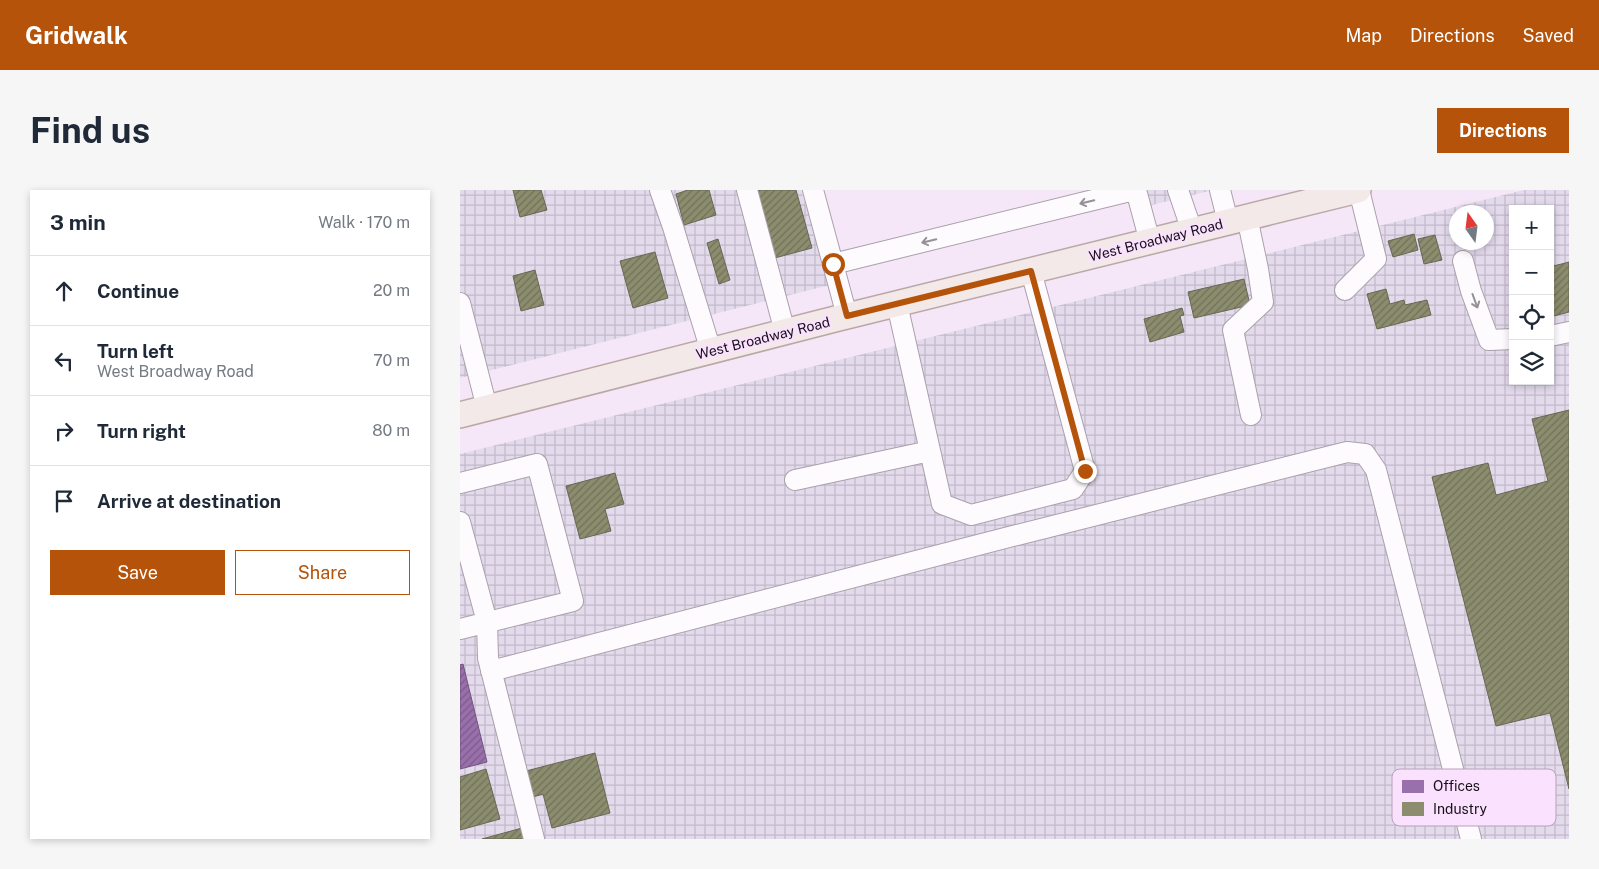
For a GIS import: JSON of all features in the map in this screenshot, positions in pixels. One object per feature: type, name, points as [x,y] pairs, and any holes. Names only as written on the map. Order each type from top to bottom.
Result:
[{"type":"main road","name":"West Broadway Road","points":[[460,415],[847,316],[1350,191]]},
{"type":"street","points":[[660,190],[711,351]]},
{"type":"street","points":[[747,190],[785,332]]},
{"type":"street","points":[[813,190],[847,316]]},
{"type":"street","points":[[833,264],[1135,190],[1150,242]]},
{"type":"street","points":[[1178,190],[1192,231]]},
{"type":"street","points":[[1220,190],[1238,220],[1258,269],[1263,302],[1233,330],[1251,415]]},
{"type":"street","points":[[1345,290],[1376,260],[1350,191]]},
{"type":"street","points":[[1463,262],[1471,291],[1489,340],[1509,339]]},
{"type":"street","points":[[897,304],[942,504],[971,515],[1073,489],[1085,471],[1031,271]]},
{"type":"street","points":[[460,303],[487,408]]},
{"type":"street","points":[[1554,335],[1569,332]]},
{"type":"street","points":[[795,480],[930,451]]},
{"type":"street","points":[[491,671],[1347,452],[1365,454],[1376,470],[1453,769]]},
{"type":"street","points":[[460,483],[537,464],[573,601],[460,629]]},
{"type":"street","points":[[460,522],[487,622],[488,658],[491,671],[534,839]]},
{"type":"street","points":[[1468,826],[1471,839]]},
{"type":"shaded area","points":[[460,190],[801,190],[830,285],[460,378]]},
{"type":"shaded area","points":[[1143,190],[1213,190],[1148,206]]},
{"type":"shaded area","points":[[1524,190],[1569,190],[1569,839],[460,839],[460,454],[1449,209],[1449,250],[1494,250],[1494,205],[1464,205]]},
{"type":"building: Offices","points":[[463,664],[487,762],[460,769],[460,665]]},
{"type":"building: Industry","points":[[513,190],[541,190],[547,210],[520,217]]},
{"type":"building: Industry","points":[[688,190],[709,190],[716,215],[684,225],[676,194]]},
{"type":"building: Industry","points":[[752,190],[796,190],[812,248],[771,259]]},
{"type":"building: Industry","points":[[1414,234],[1418,250],[1393,257],[1388,241]]},
{"type":"building: Industry","points":[[1435,235],[1442,260],[1424,264],[1418,239]]},
{"type":"building: Industry","points":[[718,239],[730,280],[719,284],[707,243]]},
{"type":"building: Industry","points":[[655,252],[668,298],[633,308],[620,261]]},
{"type":"building: Industry","points":[[1569,262],[1569,312],[1554,316],[1554,295],[1554,266]]},
{"type":"building: Industry","points":[[535,270],[544,305],[521,311],[513,276]]},
{"type":"building: Industry","points":[[1244,279],[1250,305],[1194,318],[1188,292]]},
{"type":"building: Industry","points":[[1386,289],[1390,304],[1404,300],[1405,305],[1427,300],[1431,315],[1377,329],[1367,294]]},
{"type":"building: Industry","points":[[1182,308],[1184,315],[1180,316],[1184,332],[1150,342],[1144,319]]},
{"type":"building: Industry","points":[[1569,410],[1569,789],[1550,713],[1496,726],[1432,477],[1488,463],[1496,495],[1548,481],[1532,419]]},
{"type":"building: Industry","points":[[615,473],[624,504],[605,509],[611,531],[580,539],[566,486]]},
{"type":"building: Industry","points":[[595,753],[610,813],[552,828],[543,794],[533,797],[526,771]]},
{"type":"building: Industry","points":[[486,769],[500,819],[460,830],[460,777]]},
{"type":"building: Industry","points":[[522,828],[525,839],[482,839]]},
{"type":"route","points":[[833,264],[847,316],[1031,271],[1085,471]]}]
